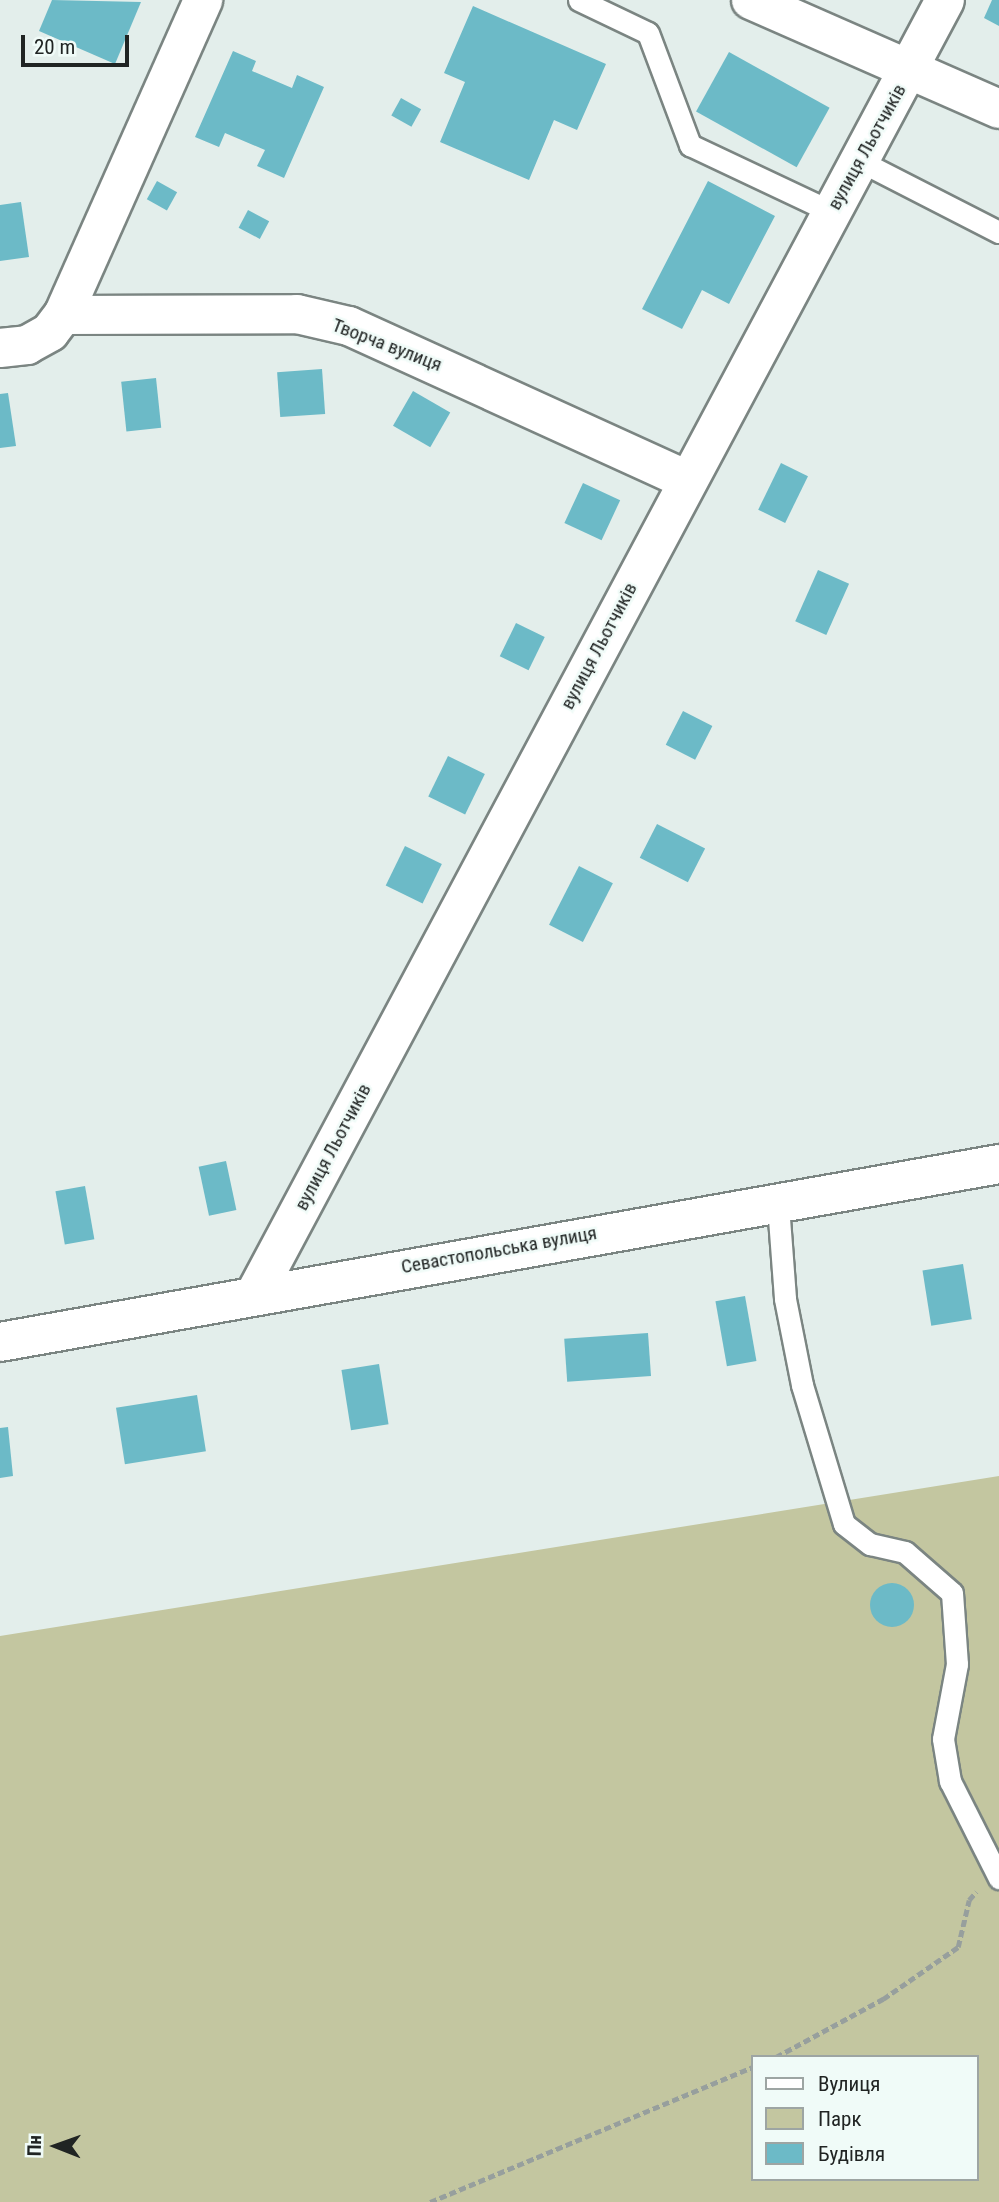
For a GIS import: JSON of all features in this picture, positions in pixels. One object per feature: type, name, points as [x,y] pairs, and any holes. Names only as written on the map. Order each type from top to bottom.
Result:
[{"type":"street","points":[[0,348],[27,345],[50,332],[63,315],[203,0]]},
{"type":"street","points":[[751,0],[999,108]]},
{"type":"street","name":"вулиця Льотчиків","points":[[255,1294],[945,0]]},
{"type":"street","name":"Творча вулиця","points":[[63,315],[297,314],[349,326],[687,480]]},
{"type":"street","name":"Севастопольська вулиця","points":[[0,1342],[255,1294],[778,1205],[999,1164]]},
{"type":"lane","points":[[579,0],[648,33],[690,145],[832,212]]},
{"type":"lane","points":[[860,161],[999,232]]},
{"type":"lane","points":[[778,1205],[785,1299],[802,1385],[844,1524],[870,1544],[905,1552],[952,1593],[957,1664],[943,1739],[950,1780],[998,1875]]},
{"type":"path","points":[[780,2055],[883,1998],[958,1947],[969,1900],[998,1875]]},
{"type":"path","points":[[430,2202],[750,2068]]},
{"type":"green space","points":[[999,1476],[999,2202],[0,2202],[0,1636]]},
{"type":"building","points":[[52,0],[141,2],[115,64],[39,31]]},
{"type":"building","points":[[992,0],[999,0],[999,26],[984,18]]},
{"type":"building","points":[[473,6],[606,64],[577,130],[554,120],[529,180],[440,142],[465,82],[444,73]]},
{"type":"building","points":[[233,51],[256,61],[252,71],[292,88],[297,75],[324,87],[284,178],[257,166],[265,150],[225,133],[219,147],[195,137]]},
{"type":"building","points":[[729,52],[830,108],[797,167],[696,111]]},
{"type":"building","points":[[401,98],[421,109],[411,127],[391,115]]},
{"type":"building","points":[[157,181],[177,192],[167,211],[147,199]]},
{"type":"building","points":[[708,181],[775,216],[729,304],[702,290],[682,329],[642,309]]},
{"type":"building","points":[[21,202],[29,257],[0,261],[0,205]]},
{"type":"building","points":[[248,210],[269,221],[260,239],[239,228]]},
{"type":"building","points":[[322,369],[325,414],[280,417],[277,372]]},
{"type":"building","points":[[156,378],[161,428],[126,431],[121,382]]},
{"type":"building","points":[[413,391],[450,412],[430,447],[393,426]]},
{"type":"building","points":[[8,393],[16,446],[0,448],[0,394]]},
{"type":"building","points":[[781,463],[808,476],[785,523],[758,510]]},
{"type":"building","points":[[583,483],[620,500],[602,540],[564,523]]},
{"type":"building","points":[[818,570],[849,584],[826,635],[795,621]]},
{"type":"building","points":[[516,623],[545,637],[529,670],[500,656]]},
{"type":"building","points":[[683,711],[712,726],[695,760],[666,745]]},
{"type":"building","points":[[448,756],[485,774],[465,814],[428,796]]},
{"type":"building","points":[[657,824],[705,849],[688,882],[640,858]]},
{"type":"building","points":[[405,846],[442,864],[423,904],[386,886]]},
{"type":"building","points":[[579,866],[613,883],[583,942],[549,925]]},
{"type":"building","points":[[226,1161],[236,1210],[209,1216],[199,1167]]},
{"type":"building","points":[[85,1186],[94,1239],[65,1244],[55,1191]]},
{"type":"building","points":[[963,1264],[972,1319],[931,1326],[923,1270]]},
{"type":"building","points":[[745,1296],[756,1361],[727,1366],[715,1301]]},
{"type":"building","points":[[648,1333],[651,1376],[567,1382],[564,1339]]},
{"type":"building","points":[[379,1364],[389,1424],[351,1430],[341,1370]]},
{"type":"building","points":[[197,1395],[206,1451],[125,1464],[116,1408]]},
{"type":"building","points":[[8,1427],[13,1476],[0,1478],[0,1428]]},
{"type":"building","points":[[892,1583],[908,1589],[914,1605],[908,1621],[892,1627],[876,1621],[870,1605],[876,1589]]}]
